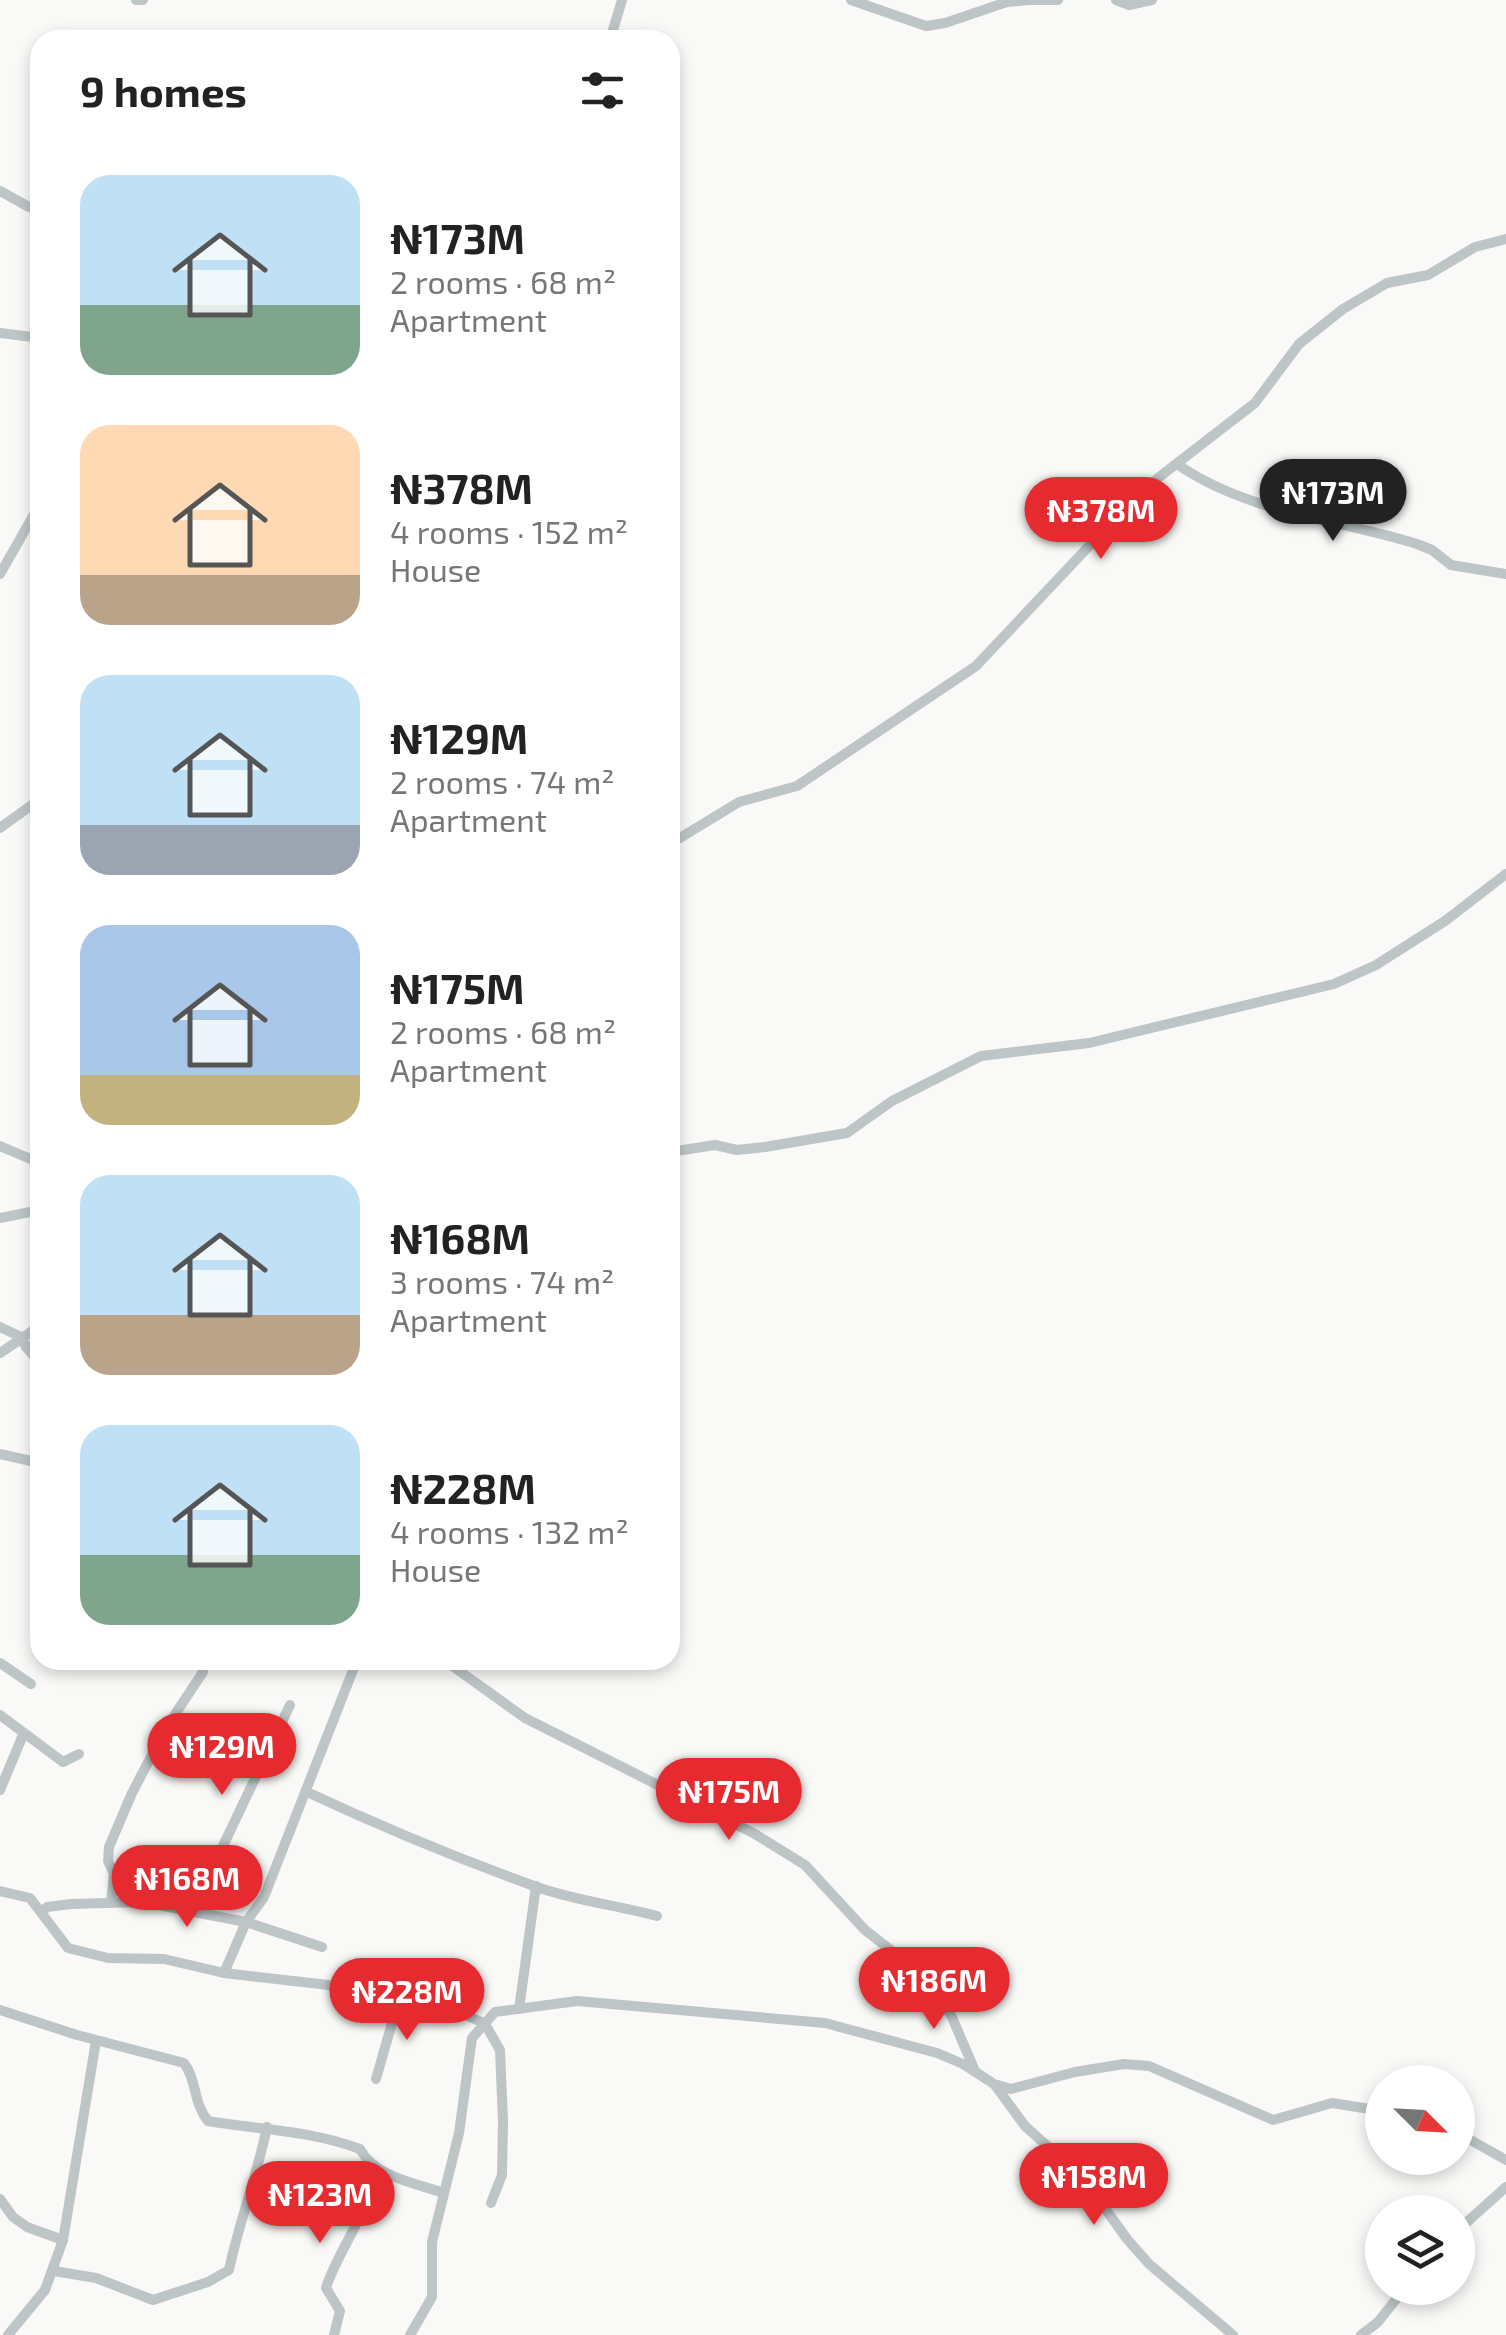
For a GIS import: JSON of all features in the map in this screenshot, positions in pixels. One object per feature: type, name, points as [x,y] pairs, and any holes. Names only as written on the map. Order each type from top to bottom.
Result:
[{"type":"street","points":[[613,30],[622,0]]},
{"type":"street","points":[[851,0],[926,26],[1007,2],[1058,0]]},
{"type":"street","points":[[1116,0],[1129,5],[1152,0]]},
{"type":"street","points":[[0,191],[30,207]]},
{"type":"street","points":[[680,838],[739,802],[797,786],[976,666],[1124,509],[1255,403],[1299,344],[1343,308],[1387,283],[1428,275],[1475,247],[1506,239]]},
{"type":"street","points":[[0,333],[30,337]]},
{"type":"street","points":[[1177,464],[1211,486],[1319,520],[1417,544],[1454,566],[1506,574]]},
{"type":"street","points":[[0,574],[30,522]]},
{"type":"street","points":[[0,828],[30,806]]},
{"type":"street","points":[[680,1150],[715,1145],[751,1149],[847,1133],[892,1102],[981,1056],[1089,1043],[1334,984],[1376,965],[1445,921],[1506,874]]},
{"type":"street","points":[[0,1146],[30,1159]]},
{"type":"street","points":[[0,1218],[30,1212]]},
{"type":"street","points":[[0,1327],[30,1350]]},
{"type":"street","points":[[0,1353],[30,1336]]},
{"type":"street","points":[[24,1342],[30,1343]]},
{"type":"street","points":[[0,1454],[30,1461]]},
{"type":"street","points":[[0,1663],[31,1684]]},
{"type":"street","points":[[224,1974],[246,1922],[264,1897],[353,1670]]},
{"type":"street","points":[[458,1670],[525,1718],[755,1834],[805,1865],[865,1930],[924,1976],[951,2015],[976,2073]]},
{"type":"street","points":[[110,1903],[114,1874],[108,1861],[110,1847],[132,1793],[166,1728],[203,1672]]},
{"type":"street","points":[[192,1911],[290,1705]]},
{"type":"street","points":[[0,1716],[63,1762],[79,1754]]},
{"type":"street","points":[[0,1790],[23,1735]]},
{"type":"street","points":[[307,1792],[392,1832],[536,1886],[586,1902],[658,1916]]},
{"type":"street","points":[[519,2009],[536,1886]]},
{"type":"street","points":[[0,1891],[30,1898],[68,1948],[108,1958],[164,1958],[224,1974],[440,2002],[485,2024],[500,2050],[503,2122],[502,2175],[491,2203]]},
{"type":"street","points":[[42,1912],[47,1907],[143,1902],[246,1922],[322,1947]]},
{"type":"street","points":[[376,2079],[400,1995]]},
{"type":"street","points":[[410,2335],[432,2297],[432,2242],[459,2133],[472,2038],[495,2012],[578,2001],[825,2023],[938,2053],[994,2084],[1015,2089],[1074,2072],[1136,2065],[1170,2072],[1273,2120],[1332,2103],[1365,2108]]},
{"type":"street","points":[[0,2010],[184,2062],[200,2111],[208,2121],[301,2132],[360,2149],[368,2162],[370,2184],[344,2246],[334,2260],[326,2288],[340,2311],[334,2335]]},
{"type":"street","points":[[8,2335],[45,2290],[54,2271],[63,2240],[96,2040]]},
{"type":"street","points":[[994,2084],[1025,2126],[1083,2178],[1150,2264],[1234,2335]]},
{"type":"street","points":[[54,2271],[96,2278],[153,2300],[208,2282],[229,2270],[235,2239],[258,2174],[267,2127]]},
{"type":"street","points":[[1475,2143],[1506,2160]]},
{"type":"street","points":[[368,2162],[393,2176],[444,2193]]},
{"type":"street","points":[[1475,2215],[1506,2187]]},
{"type":"street","points":[[0,2199],[27,2227],[63,2240]]},
{"type":"street","points":[[1361,2335],[1391,2305]]}]
